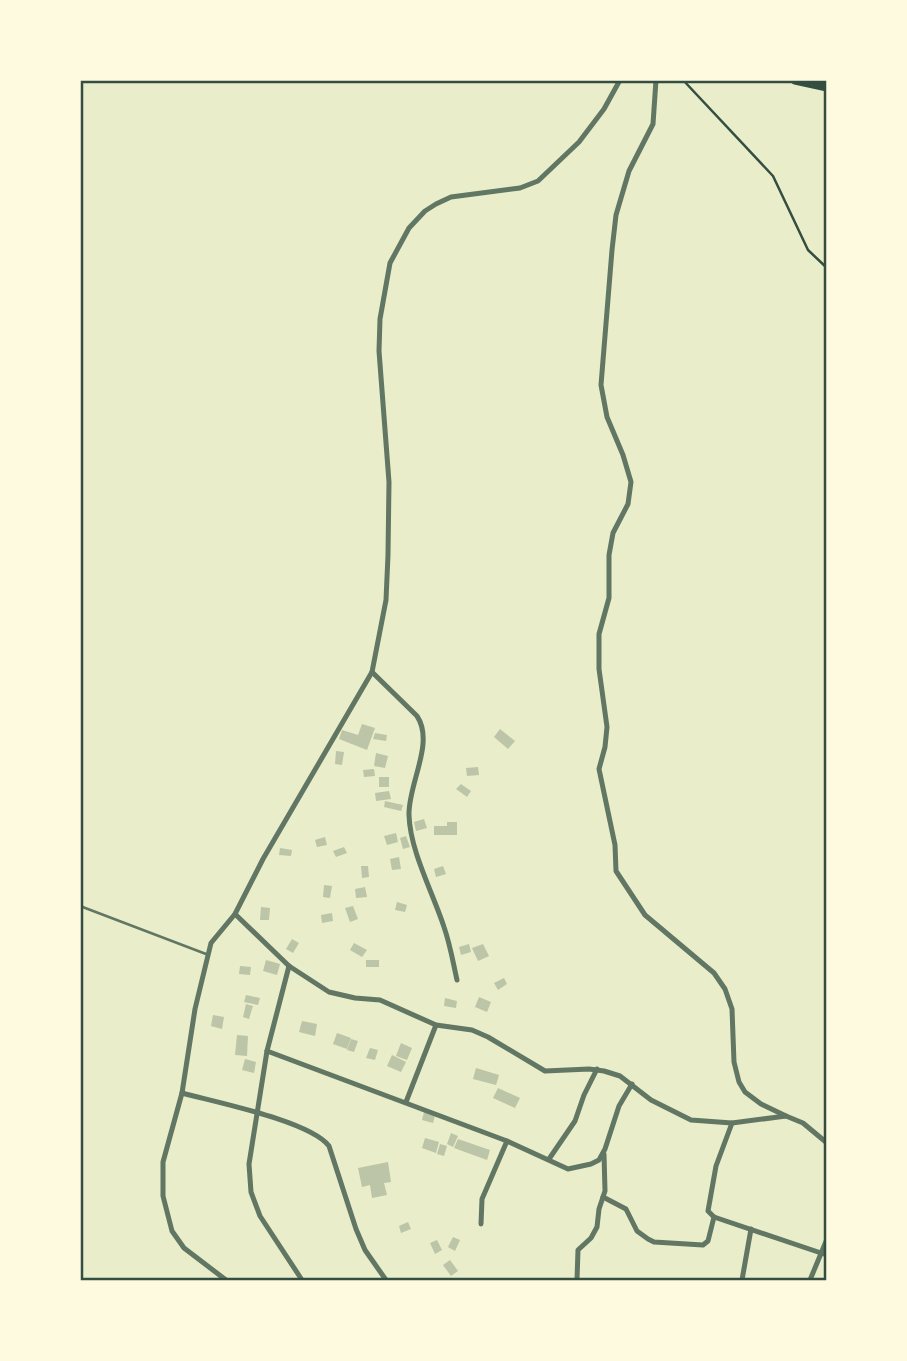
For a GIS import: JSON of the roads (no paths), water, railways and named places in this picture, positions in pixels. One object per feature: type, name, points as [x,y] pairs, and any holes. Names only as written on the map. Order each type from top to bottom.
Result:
[{"type":"main road","points":[[795,80],[827,87]]},
{"type":"street","points":[[226,1280],[184,1248],[172,1231],[163,1196],[163,1162],[182,1093],[206,954],[211,943],[235,914],[257,870],[372,672],[386,600],[388,555],[389,482],[379,351],[380,320],[390,263],[409,228],[436,204],[451,197],[520,188],[538,181],[579,142],[604,109],[620,80]]},
{"type":"street","points":[[656,80],[653,124],[629,171],[621,196],[612,250],[601,385],[607,416],[624,455],[631,482],[628,504],[614,533],[609,555],[609,598],[599,634],[599,669],[607,727],[599,769],[615,845],[616,871],[645,915],[714,973],[725,989],[732,1009],[734,1062],[738,1082],[761,1104],[803,1123],[827,1143]]},
{"type":"street","points":[[372,672],[423,725],[425,734],[409,804],[411,835],[445,930],[457,979]]},
{"type":"street","points":[[235,914],[289,966],[329,992],[380,1000],[436,1025],[472,1030],[545,1071],[597,1069],[620,1076],[651,1100],[691,1120],[732,1123],[786,1116]]},
{"type":"street","points":[[289,966],[267,1051],[249,1164],[251,1192],[260,1216],[302,1280]]},
{"type":"street","points":[[406,1102],[436,1025]]},
{"type":"street","points":[[267,1051],[507,1140],[568,1169],[599,1160],[616,1114],[632,1084]]},
{"type":"street","points":[[550,1159],[575,1121],[597,1069]]},
{"type":"street","points":[[182,1093],[256,1113],[317,1134],[329,1146],[365,1250],[386,1280]]},
{"type":"street","points":[[732,1123],[716,1166],[708,1211],[714,1217],[824,1254]]},
{"type":"street","points":[[481,1224],[482,1199],[507,1140]]},
{"type":"street","points":[[577,1280],[578,1250],[594,1234],[603,1197],[604,1150]]},
{"type":"street","points":[[603,1197],[626,1209],[637,1231],[654,1242],[703,1245],[708,1241],[714,1217]]},
{"type":"street","points":[[742,1280],[751,1229]]},
{"type":"street","points":[[810,1280],[824,1254],[827,1239]]},
{"type":"lane","points":[[80,906],[206,954]]}]
